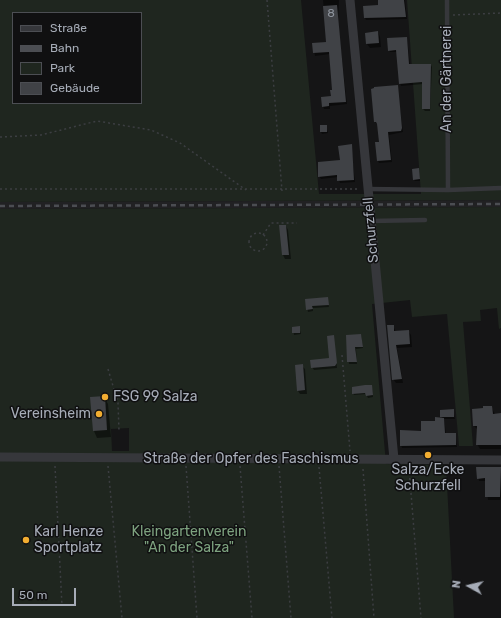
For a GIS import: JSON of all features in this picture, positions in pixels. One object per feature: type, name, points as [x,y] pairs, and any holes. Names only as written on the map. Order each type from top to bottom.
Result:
[{"type":"street","name":"Schurzfell","points":[[350,0],[394,459]]},
{"type":"street","name":"Straße der Opfer des Faschismus","points":[[0,457],[108,459],[278,458],[501,460]]},
{"type":"lane","name":"An der Gärtnerei","points":[[447,0],[448,190]]},
{"type":"lane","points":[[368,189],[448,190],[501,188]]},
{"type":"lane","points":[[370,221],[425,220]]},
{"type":"path","points":[[267,0],[282,190]]},
{"type":"path","points":[[447,16],[501,13]]},
{"type":"path","points":[[0,137],[41,135],[97,121],[151,130],[180,143],[246,190]]},
{"type":"path","points":[[0,189],[368,189]]},
{"type":"path","points":[[263,235],[271,223],[297,223]]},
{"type":"path","points":[[255,233],[263,235],[266,240],[265,246],[258,250],[253,249],[249,244],[251,236],[255,233]]},
{"type":"path","points":[[342,355],[350,459]]},
{"type":"path","points":[[108,369],[118,403],[119,430]]},
{"type":"path","points":[[54,458],[62,606]]},
{"type":"path","points":[[185,458],[197,618]]},
{"type":"path","points":[[240,458],[252,618]]},
{"type":"path","points":[[278,458],[291,618]]},
{"type":"path","points":[[108,459],[122,618]]},
{"type":"path","points":[[318,459],[332,618]]},
{"type":"path","points":[[362,459],[374,618]]},
{"type":"path","points":[[408,460],[421,618]]},
{"type":"shaded area","points":[[501,200],[501,207],[0,209],[0,202]]},
{"type":"green space","points":[[0,0],[301,0],[319,194],[421,194],[407,0],[501,0],[501,200],[0,202]]},
{"type":"green space","name":"Kleingartenverein \"An der Salza\"","points":[[501,207],[501,328],[499,329],[497,308],[480,310],[481,321],[463,322],[473,446],[459,446],[447,314],[412,317],[410,300],[372,304],[386,464],[446,465],[454,618],[0,618],[0,209]],"holes":[[[129,428],[129,451],[112,451],[111,429]]]},
{"type":"building","points":[[378,0],[404,0],[406,17],[364,18],[363,6],[378,5]]},
{"type":"building","points":[[337,5],[346,102],[329,103],[329,106],[322,107],[321,97],[331,96],[330,90],[332,90],[329,52],[313,53],[312,43],[326,42],[323,6]]},
{"type":"building","points":[[378,31],[379,43],[366,44],[365,33]]},
{"type":"building","points":[[407,37],[409,64],[431,64],[430,109],[422,109],[422,82],[399,84],[396,50],[388,51],[387,38]]},
{"type":"building","points":[[398,85],[402,128],[401,131],[388,132],[391,160],[377,161],[375,142],[379,142],[377,124],[374,122],[371,89],[374,87]]},
{"type":"building","points":[[320,125],[327,125],[327,132],[320,132]]},
{"type":"building","points":[[352,144],[354,180],[337,181],[337,175],[318,177],[318,162],[340,160],[338,146]]},
{"type":"building","points":[[419,168],[420,179],[413,180],[412,169]]},
{"type":"building","points":[[279,225],[286,225],[289,255],[282,255]]},
{"type":"building","points":[[328,297],[329,305],[312,306],[313,309],[306,310],[305,299]]},
{"type":"building","points":[[387,325],[394,325],[394,331],[409,330],[410,344],[396,345],[402,379],[392,380]]},
{"type":"building","points":[[300,326],[300,333],[292,333],[292,327]]},
{"type":"building","points":[[361,334],[363,347],[355,347],[357,362],[347,362],[346,335]]},
{"type":"building","points":[[334,335],[337,363],[335,366],[311,368],[310,360],[329,358],[327,336]]},
{"type":"building","points":[[303,364],[305,390],[297,391],[295,365]]},
{"type":"building","points":[[372,385],[373,395],[366,396],[365,393],[352,394],[352,387]]},
{"type":"building","name":"Vereinsheim","points":[[105,396],[107,430],[93,431],[90,397]]},
{"type":"building","points":[[483,406],[492,406],[493,414],[501,413],[501,445],[476,445],[477,426],[473,426],[472,409],[483,408]]},
{"type":"building","points":[[454,409],[454,417],[440,417],[440,410]]},
{"type":"building","points":[[435,417],[444,418],[445,433],[456,433],[456,445],[400,446],[400,430],[421,431],[421,421],[435,421]]},
{"type":"building","points":[[476,467],[501,467],[500,497],[485,497],[485,478],[477,479]]},
{"type":"railway","points":[[0,206],[501,204]]},
{"type":"place","name":"FSG 99 Salza","points":[[105,397]]},
{"type":"place","name":"Vereinsheim","points":[[99,414]]},
{"type":"place","name":"Salza/Ecke Schurzfell","points":[[428,455]]},
{"type":"place","name":"Karl Henze Sportplatz","points":[[26,540]]}]
